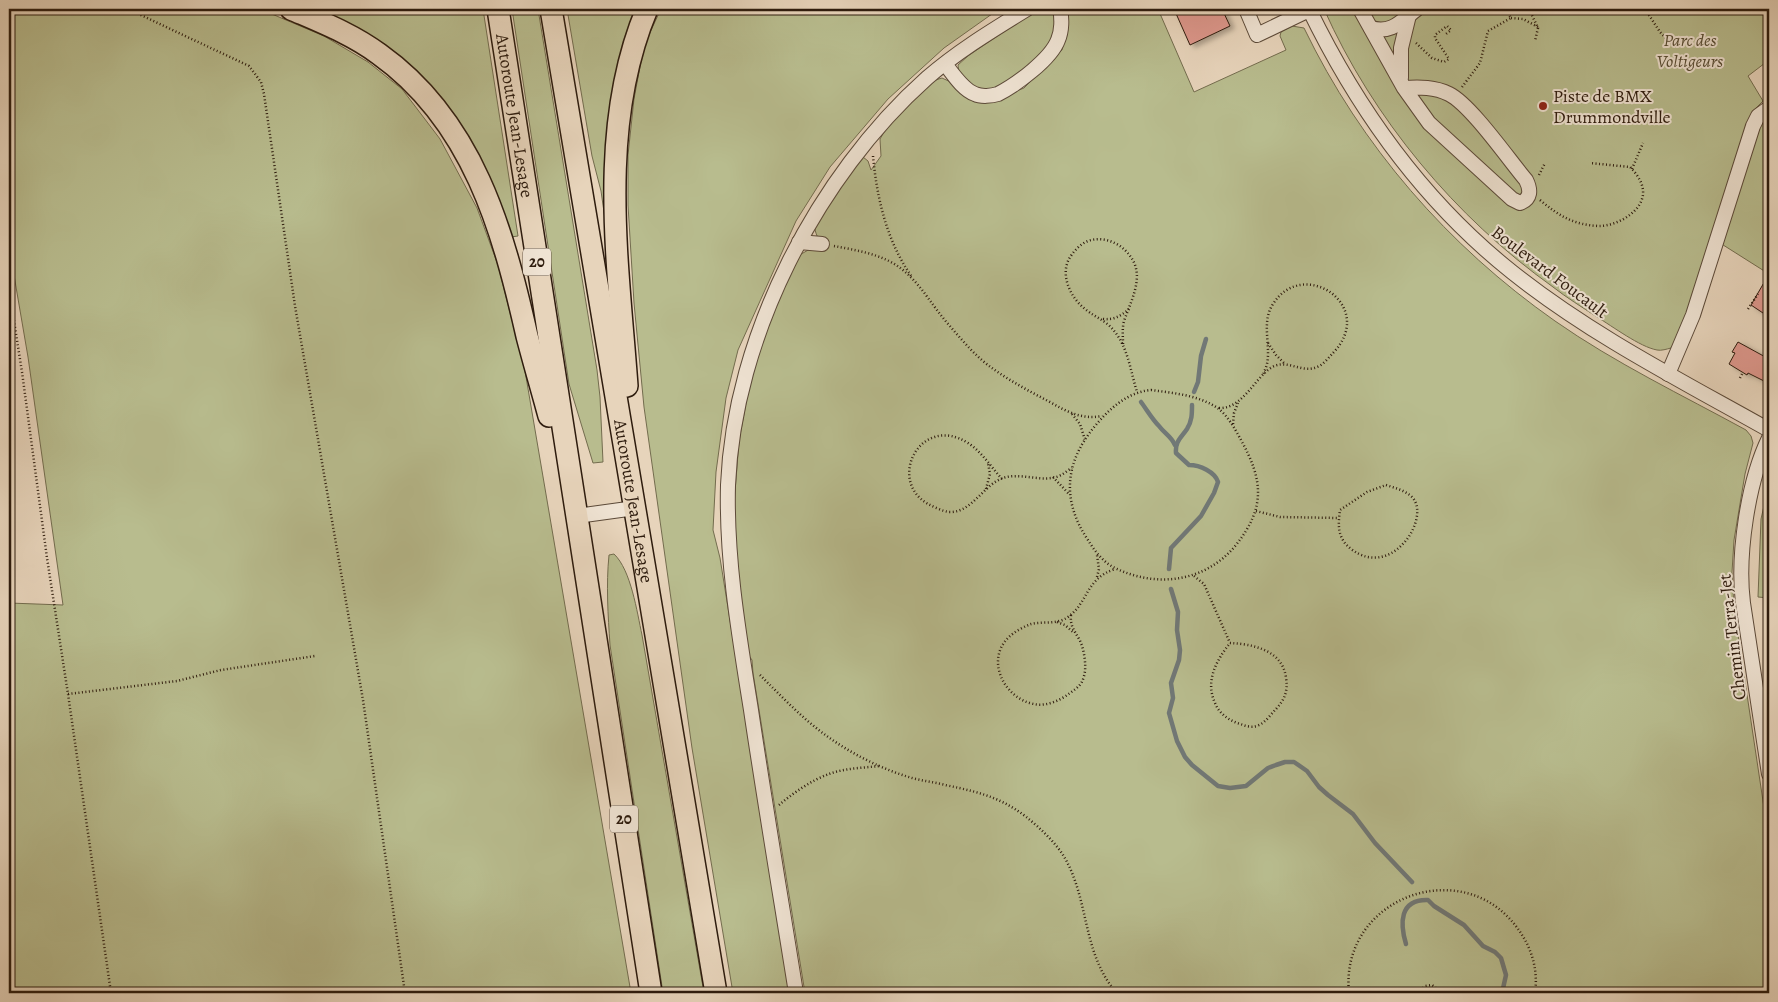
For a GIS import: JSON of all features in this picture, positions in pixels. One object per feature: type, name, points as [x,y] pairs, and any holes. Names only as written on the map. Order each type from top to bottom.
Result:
[{"type":"highway","points":[[291,9],[348,35],[375,51],[400,70],[435,107],[466,154],[490,205],[506,250],[527,336],[577,516]]},
{"type":"highway","name":"Autoroute Jean-Lesage","points":[[498,9],[651,993]]},
{"type":"highway","name":"Autoroute Jean-Lesage","points":[[551,9],[716,993]]},
{"type":"highway","points":[[635,508],[618,248],[616,165],[625,86],[636,40],[648,9]]},
{"type":"street","points":[[796,993],[767,817],[731,571],[728,484],[738,406],[748,365],[780,280],[820,206],[848,165],[905,99],[945,64],[992,30],[1027,9]]},
{"type":"street","points":[[945,64],[965,87],[975,94],[997,94],[1014,84],[1042,62],[1052,50],[1058,40],[1061,28],[1060,9]]},
{"type":"street","points":[[1246,9],[1257,35],[1309,9]]},
{"type":"street","name":"Boulevard Foucault","points":[[1309,9],[1344,77],[1369,116],[1408,168],[1440,205],[1482,246],[1528,284],[1609,339],[1769,430]]},
{"type":"street","points":[[1360,9],[1403,86],[1428,123],[1512,199],[1520,203],[1524,202],[1530,194],[1526,180],[1478,121],[1454,97],[1425,87],[1403,86]]},
{"type":"street","points":[[1371,28],[1385,30],[1392,28],[1413,12]]},
{"type":"street","points":[[1403,86],[1400,61],[1403,34],[1413,12]]},
{"type":"street","points":[[1668,374],[1693,315],[1753,126],[1758,116],[1769,108]]},
{"type":"street","points":[[799,242],[822,244]]},
{"type":"street","name":"Chemin Terra-Jet","points":[[1769,438],[1757,471],[1749,504],[1742,578],[1743,603],[1769,774]]},
{"type":"street","points":[[577,516],[635,508]]},
{"type":"path","points":[[128,9],[249,66],[261,82],[300,333],[363,700],[405,993]]},
{"type":"path","points":[[1505,9],[1511,18]]},
{"type":"path","points":[[1529,9],[1538,28],[1535,41]]},
{"type":"path","points":[[1645,9],[1667,42],[1674,47],[1680,42]]},
{"type":"path","points":[[1454,97],[1480,63],[1488,32],[1511,18],[1523,19],[1538,28]]},
{"type":"path","points":[[1403,34],[1408,35],[1432,58],[1444,62],[1449,59],[1435,36],[1447,26],[1451,30],[1446,34]]},
{"type":"path","points":[[872,137],[879,194],[886,227],[903,264],[947,324],[991,367],[1020,386],[1078,416],[1092,418],[1103,416]]},
{"type":"path","points":[[1632,169],[1643,143]]},
{"type":"path","points":[[1537,198],[1563,218],[1599,226],[1620,222],[1634,211],[1642,198],[1641,181],[1630,166],[1590,163]]},
{"type":"path","points":[[1123,344],[1124,322],[1131,308],[1138,273],[1134,259],[1113,241],[1099,239],[1087,241],[1069,259],[1066,282],[1074,297],[1084,308],[1103,319],[1116,332],[1123,344],[1137,392]]},
{"type":"path","points":[[822,244],[856,250],[885,259],[899,267],[915,281]]},
{"type":"path","points":[[1216,407],[1228,408],[1238,402],[1263,375],[1276,365],[1284,363],[1309,369],[1319,366],[1341,343],[1347,329],[1348,319],[1344,306],[1338,298],[1327,290],[1314,286],[1296,285],[1288,288],[1273,304],[1269,312],[1267,364],[1263,375]]},
{"type":"path","points":[[9,289],[111,993]]},
{"type":"path","points":[[1748,309],[1758,294]]},
{"type":"path","points":[[1103,319],[1120,316],[1131,308]]},
{"type":"path","points":[[1267,342],[1284,363]]},
{"type":"path","points":[[1740,378],[1743,372]]},
{"type":"path","points":[[1151,390],[1174,393],[1203,400],[1216,407],[1233,426],[1257,472],[1259,496],[1256,511],[1244,535],[1232,551],[1213,567],[1194,576],[1159,579],[1132,575],[1116,568],[1097,554],[1079,528],[1070,503],[1069,486],[1072,468],[1085,440],[1103,416],[1123,399],[1137,392],[1151,390]]},
{"type":"path","points":[[1233,426],[1234,413],[1238,402]]},
{"type":"path","points":[[1071,413],[1080,424],[1085,440]]},
{"type":"path","points":[[1002,478],[984,456],[968,442],[954,436],[941,434],[928,439],[920,446],[911,460],[908,473],[916,494],[924,502],[950,512],[961,510],[1002,478],[1060,476],[1072,468]]},
{"type":"path","points":[[984,492],[990,474],[988,461]]},
{"type":"path","points":[[1053,477],[1070,495]]},
{"type":"path","points":[[1386,485],[1413,496],[1417,506],[1416,520],[1411,533],[1402,546],[1389,554],[1374,558],[1360,555],[1347,546],[1338,526],[1339,518],[1340,510],[1349,503],[1367,492],[1386,485]]},
{"type":"path","points":[[1256,511],[1280,517],[1339,518]]},
{"type":"path","points":[[1071,615],[1070,624],[1080,640],[1084,656],[1085,675],[1080,686],[1050,703],[1036,705],[1023,701],[1012,693],[1002,680],[997,655],[1002,645],[1010,636],[1032,624],[1055,622],[1071,615],[1096,578],[1099,569],[1097,554]]},
{"type":"path","points":[[1096,578],[1104,572],[1116,568]]},
{"type":"path","points":[[1194,576],[1204,584],[1230,643]]},
{"type":"path","points":[[1055,622],[1065,625],[1074,632]]},
{"type":"path","points":[[1230,643],[1247,644],[1265,650],[1279,659],[1286,673],[1287,689],[1280,704],[1259,725],[1248,727],[1228,719],[1218,709],[1212,696],[1211,676],[1219,657],[1230,643]]},
{"type":"path","points":[[68,694],[178,681],[221,670],[315,656]]},
{"type":"path","points":[[743,658],[824,734],[870,762],[912,778],[945,784],[998,799],[1016,809],[1037,827],[1055,844],[1068,863],[1096,959],[1108,984],[1118,993]]},
{"type":"path","points":[[767,817],[790,797],[830,774],[854,768],[881,766]]},
{"type":"path","points":[[1349,993],[1350,962],[1357,942],[1369,924],[1384,910],[1402,898],[1422,892],[1443,890],[1464,892],[1484,899],[1502,911],[1516,926],[1527,944],[1534,964],[1535,993]]},
{"type":"path","points":[[1418,993],[1425,986],[1432,985],[1437,993]]},
{"type":"green space","points":[[9,9],[260,9],[324,36],[368,62],[402,89],[440,139],[477,208],[498,265],[525,371],[631,993],[9,993],[9,603],[63,605],[28,357],[9,246]]},
{"type":"green space","points":[[306,9],[483,9],[518,236],[511,237],[455,123]]},
{"type":"green space","points":[[512,9],[538,9],[597,370],[603,462],[593,463],[569,384]]},
{"type":"green space","points":[[567,9],[638,9],[606,226],[601,191],[592,156]]},
{"type":"green space","points":[[661,9],[999,9],[944,48],[888,99],[830,167],[796,221],[738,350],[726,398],[716,472],[713,530],[720,558],[790,993],[733,993],[692,748],[644,407],[634,303],[628,205],[628,155],[634,99],[644,45]]},
{"type":"green space","points":[[1038,9],[1051,9],[1056,20],[1055,31],[1050,43],[1029,65],[1006,82],[982,92],[972,88],[962,79],[958,65],[969,55]]},
{"type":"green space","points":[[1067,9],[1158,9],[1194,92],[1286,50],[1280,36],[1281,32],[1292,26],[1304,28],[1352,113],[1380,153],[1411,191],[1479,260],[1516,292],[1555,321],[1601,351],[1746,430],[1751,436],[1753,443],[1745,474],[1734,540],[1732,572],[1734,608],[1769,841],[1769,993],[805,993],[752,660],[747,653],[738,584],[734,505],[739,441],[752,370],[786,278],[796,257],[810,249],[824,250],[829,241],[817,236],[815,228],[817,222],[836,192],[863,157],[868,161],[871,170],[881,156],[880,139],[890,122],[929,82],[942,78],[992,101],[1024,88],[1062,50]]},
{"type":"green space","name":"Parc des Voltigeurs","points":[[1324,9],[1769,9],[1769,60],[1748,76],[1763,101],[1754,110],[1677,342],[1671,348],[1659,350],[1634,341],[1558,291],[1483,230],[1450,197],[1392,127],[1344,50]]},
{"type":"green space","points":[[1769,113],[1769,274],[1720,243],[1758,124]]},
{"type":"green space","points":[[1769,484],[1769,598],[1758,597],[1761,519]]},
{"type":"green space","points":[[614,554],[625,570],[633,592],[638,615],[704,993],[663,993],[610,645],[608,566],[609,555]]},
{"type":"building","points":[[1174,9],[1222,9],[1230,26],[1190,45]]},
{"type":"building","points":[[1769,274],[1769,317],[1751,305]]},
{"type":"building","points":[[1738,342],[1769,359],[1769,372],[1764,381],[1748,373],[1747,375],[1729,364],[1735,353],[1732,352]]},
{"type":"waterway","points":[[1194,392],[1198,382],[1201,356],[1206,339]]},
{"type":"waterway","points":[[1141,402],[1175,445]]},
{"type":"waterway","points":[[1169,569],[1171,548],[1201,516],[1218,482],[1210,472],[1189,465],[1176,453],[1177,443],[1190,423],[1192,405]]},
{"type":"waterway","points":[[1171,589],[1178,612],[1177,630],[1180,650],[1179,660],[1171,683],[1173,698],[1169,713],[1177,741],[1185,757],[1218,786],[1230,788],[1246,786],[1268,768],[1285,762],[1294,762],[1307,771],[1319,787],[1328,795],[1353,814],[1375,843],[1412,882]]},
{"type":"waterway","points":[[1406,944],[1403,929],[1404,914],[1411,904],[1428,900],[1434,906],[1464,925],[1483,946],[1495,952],[1501,958],[1506,975],[1502,993]]},
{"type":"place","name":"Piste de BMX Drummondville","points":[[1543,106]]}]
